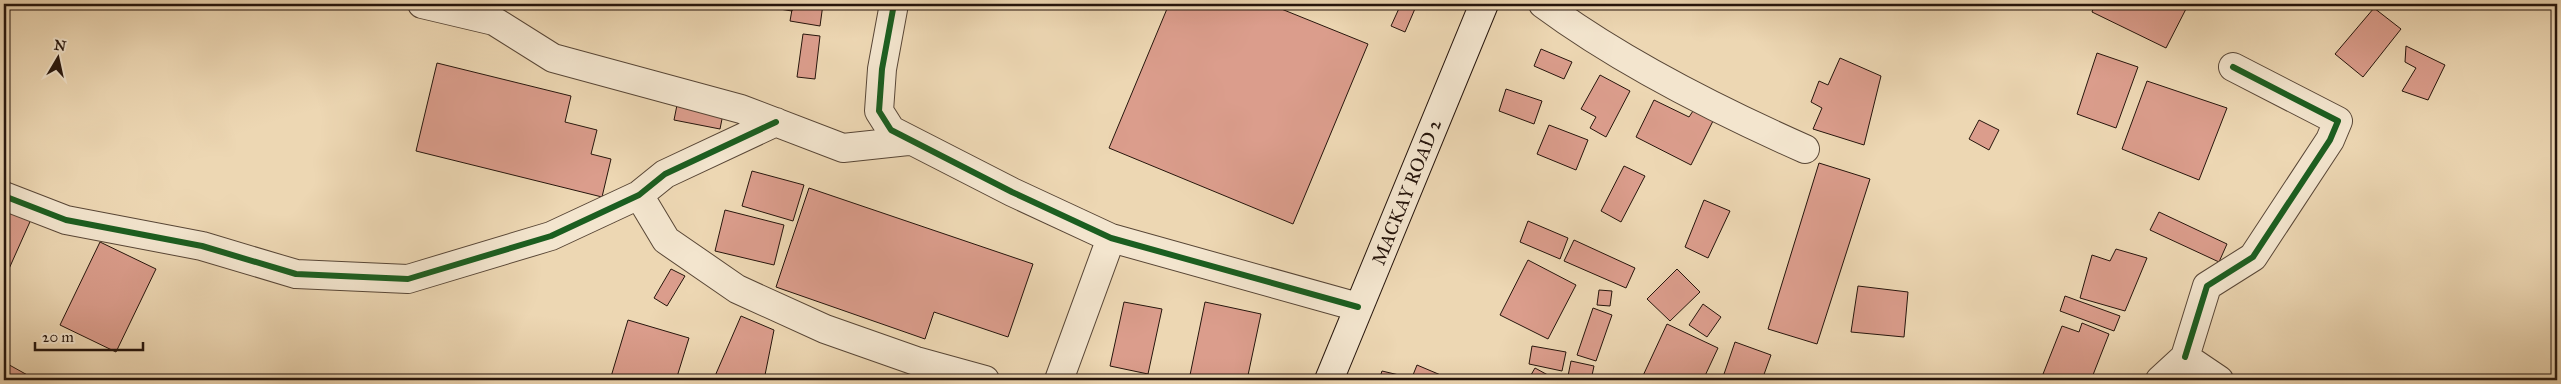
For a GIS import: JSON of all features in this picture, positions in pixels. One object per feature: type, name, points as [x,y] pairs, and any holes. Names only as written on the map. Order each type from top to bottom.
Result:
[{"type":"street","points":[[422,4],[494,21],[553,58],[741,109],[842,148],[908,140]]},
{"type":"street","points":[[894,4],[882,69],[879,111],[891,130],[1028,200],[1112,238],[1358,307]]},
{"type":"street","name":"MACKAY ROAD 2","points":[[1329,380],[1484,4]]},
{"type":"street","points":[[1542,4],[1628,59],[1772,134],[1806,148]]},
{"type":"street","points":[[2160,380],[2185,357],[2207,286],[2252,257],[2330,140],[2338,121],[2233,67]]},
{"type":"street","points":[[4,196],[66,220],[202,246],[296,274],[408,279],[551,236],[640,195],[665,174],[776,122]]},
{"type":"street","points":[[640,195],[666,240],[737,289],[825,329],[916,361],[985,380]]},
{"type":"street","points":[[1059,380],[1112,238]]},
{"type":"street","points":[[2185,357],[2219,380]]},
{"type":"building","points":[[767,4],[793,4],[792,11],[767,7]]},
{"type":"building","points":[[793,4],[823,4],[820,26],[790,21]]},
{"type":"building","points":[[1169,4],[1269,4],[1368,44],[1293,224],[1109,148]]},
{"type":"building","points":[[1401,4],[1417,4],[1405,32],[1391,26]]},
{"type":"building","points":[[2095,4],[2188,5],[2166,48],[2092,12]]},
{"type":"building","points":[[2374,8],[2401,29],[2363,77],[2335,54]]},
{"type":"building","points":[[803,34],[820,36],[815,79],[797,77]]},
{"type":"building","points":[[2406,46],[2445,65],[2428,100],[2402,91],[2416,68],[2405,62]]},
{"type":"building","points":[[1541,49],[1572,62],[1564,79],[1534,66]]},
{"type":"building","points":[[2097,53],[2138,67],[2116,128],[2077,114]]},
{"type":"building","points":[[1840,58],[1881,76],[1864,145],[1813,129],[1822,108],[1811,102],[1819,81],[1828,85]]},
{"type":"building","points":[[437,63],[571,96],[565,122],[597,130],[591,154],[611,159],[602,197],[416,151]]},
{"type":"building","points":[[1600,75],[1630,91],[1606,137],[1590,128],[1596,117],[1581,109]]},
{"type":"building","points":[[2147,81],[2227,108],[2199,180],[2122,149]]},
{"type":"building","points":[[1506,89],[1542,101],[1534,124],[1499,111]]},
{"type":"building","points":[[678,100],[724,109],[720,129],[674,120]]},
{"type":"building","points":[[1654,100],[1689,117],[1693,111],[1713,121],[1691,165],[1636,137]]},
{"type":"building","points":[[1979,120],[1999,130],[1989,150],[1969,139]]},
{"type":"building","points":[[1549,125],[1588,140],[1576,170],[1537,154]]},
{"type":"building","points":[[1819,163],[1870,179],[1817,344],[1768,329]]},
{"type":"building","points":[[1624,166],[1645,176],[1621,222],[1601,211]]},
{"type":"building","points":[[752,171],[804,185],[793,221],[742,206]]},
{"type":"building","points":[[809,188],[1033,264],[1008,337],[934,312],[925,339],[776,287]]},
{"type":"building","points":[[1704,200],[1730,211],[1708,258],[1685,247]]},
{"type":"building","points":[[4,201],[33,215],[4,280]]},
{"type":"building","points":[[725,210],[784,225],[774,265],[715,251]]},
{"type":"building","points":[[2159,212],[2227,244],[2219,262],[2150,230]]},
{"type":"building","points":[[1528,221],[1568,238],[1560,259],[1520,242]]},
{"type":"building","points":[[1574,240],[1635,268],[1626,288],[1564,261]]},
{"type":"building","points":[[100,242],[156,269],[116,352],[60,325]]},
{"type":"building","points":[[2116,249],[2147,258],[2125,311],[2080,298],[2092,255],[2110,261]]},
{"type":"building","points":[[1528,260],[1576,285],[1548,339],[1500,315]]},
{"type":"building","points":[[671,269],[685,276],[667,306],[654,298]]},
{"type":"building","points":[[1677,269],[1700,292],[1670,321],[1647,299]]},
{"type":"building","points":[[1858,286],[1908,292],[1904,337],[1851,332]]},
{"type":"building","points":[[1599,290],[1612,291],[1610,306],[1597,305]]},
{"type":"building","points":[[2065,296],[2120,316],[2114,331],[2060,311]]},
{"type":"building","points":[[1124,302],[1162,309],[1148,374],[1110,366]]},
{"type":"building","points":[[1205,302],[1261,314],[1247,380],[1189,380]]},
{"type":"building","points":[[1703,304],[1721,317],[1707,337],[1689,325]]},
{"type":"building","points":[[1593,308],[1612,315],[1596,361],[1577,355]]},
{"type":"building","points":[[741,316],[774,330],[764,380],[728,380],[715,376]]},
{"type":"building","points":[[628,320],[689,338],[676,380],[610,380]]},
{"type":"building","points":[[2082,323],[2109,334],[2091,380],[2063,380],[2043,374],[2062,326],[2079,332]]},
{"type":"building","points":[[1667,324],[1718,348],[1703,380],[1641,380]]},
{"type":"building","points":[[1735,342],[1771,355],[1762,380],[1722,380]]},
{"type":"building","points":[[1532,346],[1566,352],[1562,371],[1529,364]]},
{"type":"building","points":[[1571,361],[1594,366],[1591,380],[1568,376]]},
{"type":"building","points":[[4,362],[31,377],[29,380],[4,380]]},
{"type":"building","points":[[1417,365],[1443,376],[1441,380],[1411,380]]},
{"type":"building","points":[[1535,368],[1557,380],[1528,380]]},
{"type":"building","points":[[1382,371],[1399,375],[1398,380],[1379,380]]},
{"type":"cycle path","points":[[894,4],[882,69],[879,111],[891,130],[1012,192],[1111,238],[1358,307]]},
{"type":"cycle path","points":[[2185,357],[2207,286],[2253,257],[2330,140],[2338,121],[2233,67]]},
{"type":"cycle path","points":[[4,196],[66,220],[202,246],[296,274],[408,279],[551,236],[639,195],[665,174],[776,122]]}]
